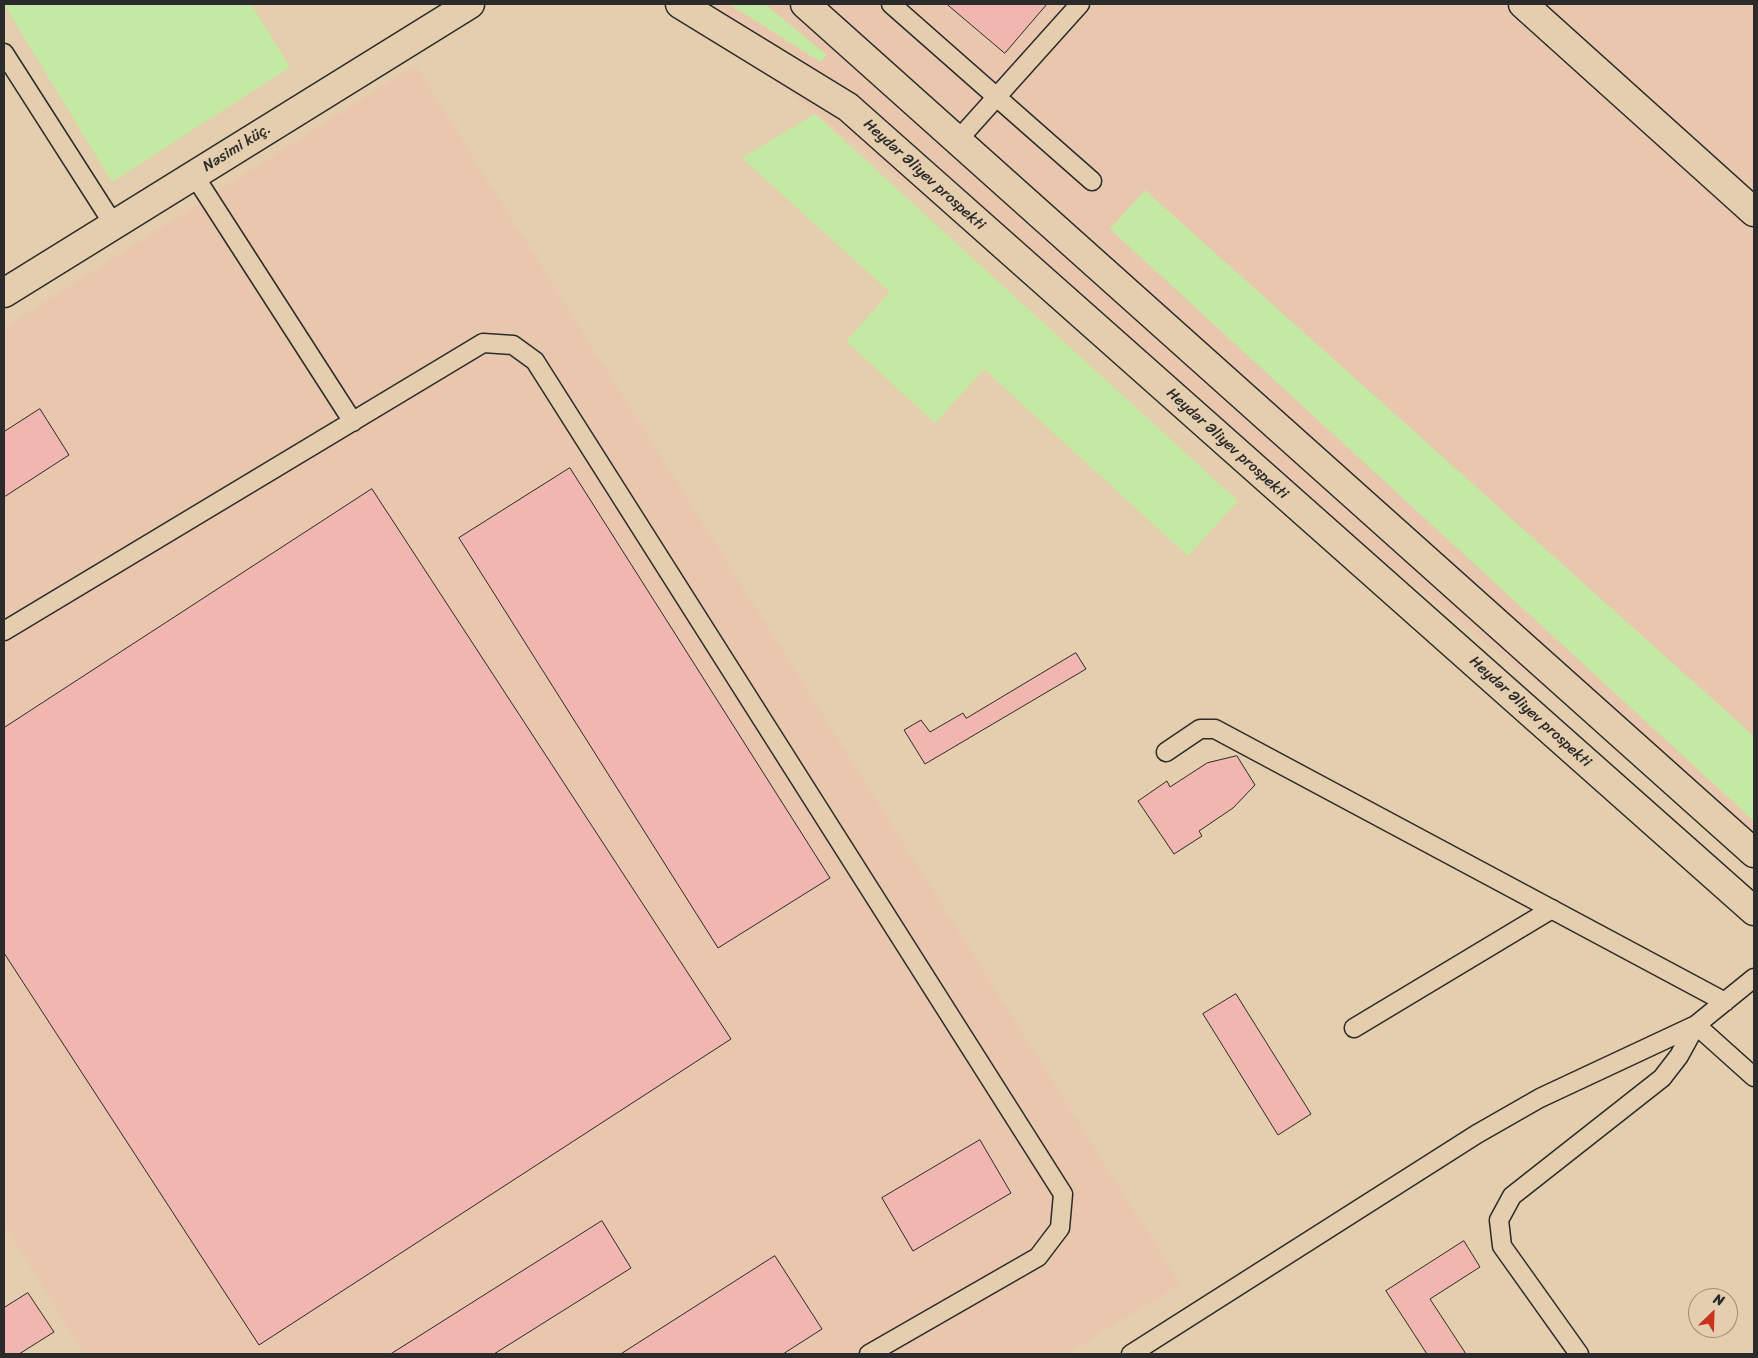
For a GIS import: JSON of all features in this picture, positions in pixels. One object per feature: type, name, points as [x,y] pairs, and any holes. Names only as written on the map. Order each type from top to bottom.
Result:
[{"type":"main road","name":"Nəsimi küç.","points":[[4,293],[470,4]]},
{"type":"main road","name":"Heydər Əliyev prospekti","points":[[680,4],[848,108],[1754,911]]},
{"type":"main road","points":[[805,4],[1754,853]]},
{"type":"main road","points":[[1523,4],[1754,212]]},
{"type":"lane","points":[[891,4],[1092,181]]},
{"type":"lane","points":[[957,141],[1080,4]]},
{"type":"lane","points":[[4,53],[114,225]]},
{"type":"lane","points":[[194,175],[353,422]]},
{"type":"lane","points":[[4,631],[483,343],[513,345],[535,361],[1063,1194],[1060,1228],[1038,1257],[869,1354]]},
{"type":"lane","points":[[1166,752],[1200,729],[1215,729],[1725,1002]]},
{"type":"lane","points":[[1354,1028],[1552,909]]},
{"type":"lane","points":[[1131,1354],[1477,1134],[1540,1098],[1696,1025],[1754,978]]},
{"type":"lane","points":[[1696,1025],[1754,1078]]},
{"type":"lane","points":[[1579,1354],[1502,1246],[1498,1220],[1512,1196],[1662,1078],[1679,1056],[1696,1025]]},
{"type":"shaded area","points":[[678,4],[1754,4],[1754,854]]},
{"type":"shaded area","points":[[415,65],[1180,1284],[1067,1354],[84,1354],[4,1224],[4,328]]},
{"type":"green space","points":[[4,4],[251,4],[290,67],[112,182]]},
{"type":"green space","points":[[729,4],[765,4],[827,55],[820,62]]},
{"type":"green space","points":[[815,114],[1238,501],[1188,556],[984,369],[935,423],[846,341],[890,292],[742,158]]},
{"type":"green space","points":[[1145,190],[1754,736],[1754,821],[1110,229]]},
{"type":"building","points":[[947,4],[1047,4],[1005,53]]},
{"type":"building","points":[[40,409],[69,455],[4,497],[4,432]]},
{"type":"building","points":[[570,468],[830,878],[718,948],[459,538]]},
{"type":"building","points":[[372,489],[731,1039],[259,1345],[4,953],[4,728]]},
{"type":"building","points":[[1076,653],[1086,669],[925,764],[904,730],[921,720],[930,732],[963,713],[966,718]]},
{"type":"building","points":[[1237,756],[1255,785],[1233,808],[1199,831],[1202,836],[1174,854],[1138,801],[1167,781],[1170,787],[1207,763]]},
{"type":"building","points":[[1236,994],[1311,1114],[1278,1135],[1203,1014]]},
{"type":"building","points":[[980,1140],[1011,1193],[913,1251],[882,1198]]},
{"type":"building","points":[[602,1221],[631,1268],[494,1354],[391,1354]]},
{"type":"building","points":[[1464,1241],[1480,1267],[1430,1299],[1466,1354],[1427,1354],[1386,1291]]},
{"type":"building","points":[[775,1256],[822,1329],[783,1354],[621,1354]]},
{"type":"building","points":[[28,1293],[54,1332],[19,1354],[4,1354],[4,1308]]}]
